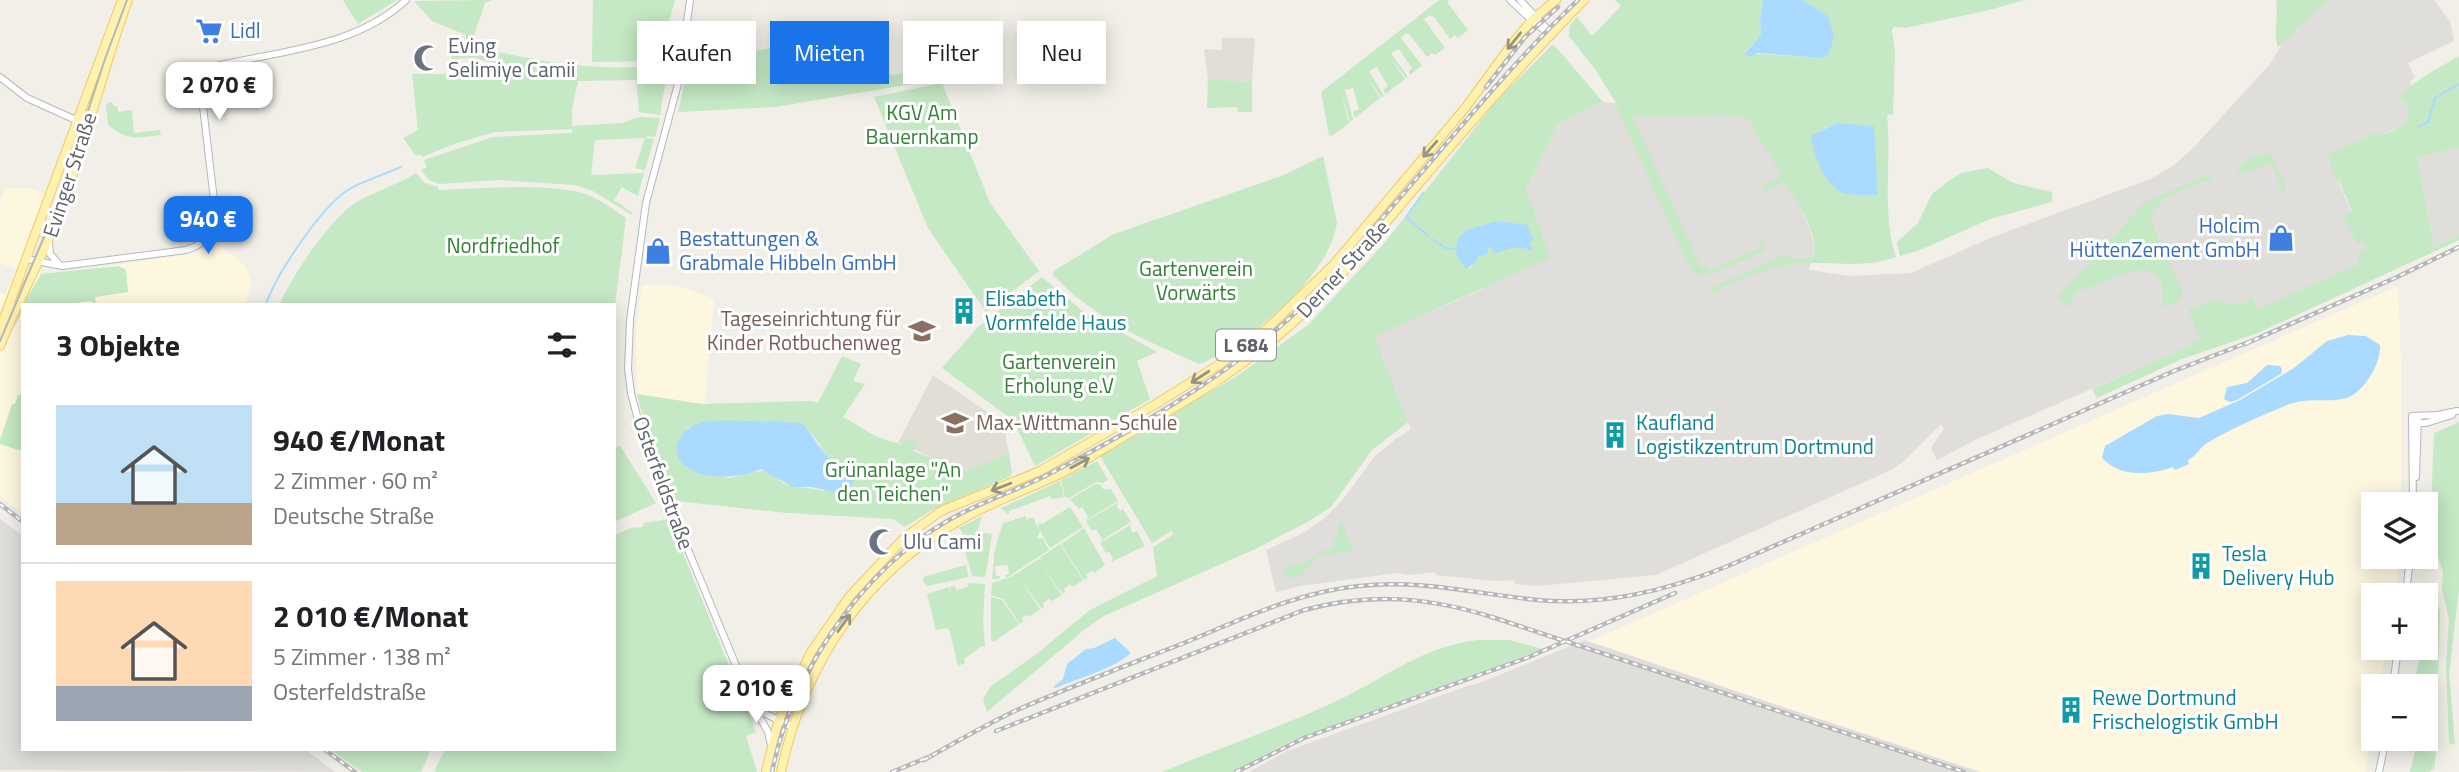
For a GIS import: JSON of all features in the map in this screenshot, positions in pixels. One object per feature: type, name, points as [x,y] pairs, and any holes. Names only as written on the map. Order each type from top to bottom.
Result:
[{"type":"main road","name":"Evinger Straße","points":[[0,329],[122,0]]},
{"type":"main road","name":"Evinger Straße","points":[[0,346],[49,241],[128,0]]},
{"type":"main road","name":"Derner Straße","points":[[766,772],[778,722],[811,652],[832,619],[880,563],[922,523],[957,504],[1040,471],[1145,411],[1228,358],[1290,309],[1335,264],[1446,132],[1534,18],[1556,0]]},
{"type":"main road","name":"Derner Straße","points":[[781,772],[792,727],[809,682],[831,642],[861,601],[892,568],[965,517],[1080,463],[1192,398],[1263,348],[1335,281],[1443,155],[1584,0]]},
{"type":"street","points":[[27,259],[62,266],[186,250],[201,244],[210,233],[216,217],[200,81],[204,72],[212,67],[344,36],[380,20],[406,0]]},
{"type":"street","name":"Osterfeldstraße","points":[[690,0],[679,80],[646,203],[630,320],[628,369],[631,393],[645,446],[756,713],[768,732],[771,745]]},
{"type":"street","points":[[1510,0],[1552,35]]},
{"type":"street","points":[[1520,0],[1534,18]]},
{"type":"street","points":[[0,77],[27,98],[87,125]]},
{"type":"street","points":[[49,241],[50,254],[62,266]]},
{"type":"street","points":[[2414,492],[2415,419],[2458,411]]},
{"type":"street","points":[[752,703],[772,707],[787,701]]},
{"type":"street","points":[[752,703],[778,722],[792,727]]},
{"type":"street","points":[[2379,772],[2382,751]]},
{"type":"shaded area","points":[[2328,0],[2434,0],[2450,21],[2454,41],[2408,63],[2415,78],[2410,81],[2413,87],[2405,102],[2408,110],[2404,125],[2380,135],[2378,131],[2327,155],[2367,249],[2362,265],[2193,344],[1975,440],[1937,460],[1931,448],[1944,429],[1941,424],[1903,462],[1891,470],[1656,575],[1537,586],[1515,584],[1514,580],[1495,581],[1436,575],[1435,572],[1409,575],[1398,573],[1300,586],[1276,592],[1266,550],[1301,534],[1324,519],[1344,498],[1375,456],[1411,429],[1373,337],[1483,289],[1526,189],[1558,124],[1603,102],[1616,103],[1632,111],[1741,116],[1750,122],[1799,205],[1815,248],[1809,270],[1850,276],[1911,273],[1995,236],[2150,179],[2173,166],[2194,147],[2270,64],[2286,37]]},
{"type":"shaded area","points":[[1222,38],[1255,38],[1252,82],[1208,79],[1204,49],[1222,50]]},
{"type":"shaded area","points":[[2459,148],[2459,235],[2434,248],[2417,157]]},
{"type":"shaded area","points":[[6,188],[28,188],[46,194],[20,267],[41,274],[62,273],[189,254],[215,243],[243,264],[250,276],[251,285],[246,303],[21,303],[21,512],[0,496],[0,292],[5,295],[16,269],[0,263],[0,201]]},
{"type":"shaded area","points":[[642,285],[679,286],[714,299],[705,404],[637,394],[636,329]]},
{"type":"shaded area","points":[[2398,286],[2401,492],[2361,492],[2361,569],[2398,569],[2396,583],[2361,583],[2361,660],[2384,660],[2382,674],[2361,674],[2361,751],[2368,751],[2365,772],[1980,772],[1588,642]]},
{"type":"shaded area","name":"Max-Wittmann-Schule","points":[[933,375],[998,419],[1004,427],[1009,453],[959,474],[940,461],[898,443]]},
{"type":"shaded area","points":[[0,519],[21,535],[21,751],[308,751],[335,772],[0,770]]},
{"type":"shaded area","points":[[1585,640],[1980,772],[1249,772],[1287,751],[1474,685]]},
{"type":"green space","points":[[343,0],[397,0],[358,24]]},
{"type":"green space","points":[[492,0],[485,3],[472,41],[466,39],[466,35],[432,21],[414,1]]},
{"type":"green space","points":[[593,0],[675,0],[669,21],[637,21],[637,61],[592,62]]},
{"type":"green space","points":[[1439,0],[1449,0],[1447,2],[1468,30],[1458,38],[1455,35],[1450,39],[1435,18],[1430,15],[1424,19],[1445,48],[1427,57],[1406,33],[1401,38],[1422,66],[1409,75],[1412,68],[1399,49],[1391,53],[1408,77],[1406,78],[1385,50],[1405,79],[1386,94],[1383,90],[1388,86],[1377,67],[1369,71],[1384,96],[1381,97],[1362,68],[1380,98],[1355,118],[1353,112],[1359,109],[1353,88],[1345,90],[1353,119],[1350,122],[1340,88],[1349,123],[1332,136],[1329,135],[1321,92]]},
{"type":"green space","points":[[1615,0],[1763,0],[1761,35],[1744,53],[1821,58],[1828,16],[1803,0],[2025,0],[1905,28],[1894,27],[1892,30],[1895,53],[1893,114],[1887,115],[1888,204],[1896,257],[1860,264],[1799,263],[1776,267],[1712,293],[1710,289],[1782,255],[1801,260],[1813,257],[1815,249],[1810,229],[1785,182],[1764,191],[1762,186],[1782,177],[1750,122],[1741,116],[1734,119],[1732,116],[1633,117],[1701,268],[1707,265],[1710,270],[1761,247],[1759,237],[1765,249],[1720,270],[1695,274],[1683,254],[1616,105],[1621,106],[1616,103],[1597,72],[1569,36],[1570,25],[1577,17],[1592,36],[1621,6]],"holes":[[[1837,123],[1873,126],[1878,195],[1846,193],[1829,179],[1813,144],[1820,131]]]},
{"type":"green space","points":[[2276,0],[2328,0],[2278,47]]},
{"type":"green space","points":[[453,40],[553,62],[604,67],[637,67],[637,84],[665,84],[660,115],[639,112],[636,80],[578,81],[572,109],[572,126],[622,123],[640,117],[660,118],[655,137],[646,138],[654,139],[645,170],[635,168],[645,138],[595,140],[591,175],[644,173],[638,196],[622,187],[614,200],[633,213],[632,215],[593,191],[575,185],[498,180],[440,184],[429,180],[421,170],[427,167],[424,160],[493,137],[572,133],[572,129],[495,132],[422,157],[420,154],[416,156],[403,138],[418,130],[412,74],[466,71],[496,76],[495,63],[472,58],[451,59]]},
{"type":"green space","points":[[1552,45],[1603,102],[1558,124],[1526,189],[1550,258],[1374,337],[1408,422],[1372,450],[1331,507],[1255,549],[1104,616],[987,712],[983,699],[991,686],[1034,656],[1090,610],[1157,576],[1153,547],[1174,534],[1171,531],[1152,543],[1100,456],[1237,376],[1308,325],[1382,246],[1498,99]],"holes":[[[1496,221],[1521,226],[1532,239],[1529,244],[1532,251],[1519,247],[1498,251],[1489,247],[1487,254],[1478,257],[1470,268],[1461,260],[1458,248],[1462,232]]]},
{"type":"green space","points":[[770,48],[770,84],[889,84],[889,75],[903,74],[903,84],[912,84],[776,107],[678,112],[684,84],[756,84],[756,51]]},
{"type":"green space","points":[[2459,56],[2459,148],[2417,157],[2434,248],[2459,235],[2459,240],[2258,333],[2182,359],[2097,398],[2092,389],[2193,344],[2192,341],[2200,338],[2188,310],[2214,300],[2241,306],[2252,297],[2258,309],[2357,265],[2360,252],[2366,249],[2363,242],[2357,244],[2343,215],[2352,211],[2339,181],[2336,181],[2327,155],[2378,131],[2380,135],[2403,124],[2408,115],[2405,102],[2400,99],[2405,92],[2419,80]]},
{"type":"green space","points":[[1208,79],[1252,82],[1252,112],[1238,112],[1237,107],[1207,108]]},
{"type":"green space","name":"KGV Am Bauernkamp","points":[[942,84],[990,203],[1039,271],[986,312],[928,228],[874,97]]},
{"type":"green space","points":[[112,102],[117,106],[118,112],[132,110],[134,133],[160,130],[161,135],[132,137],[114,129],[108,124],[106,104]]},
{"type":"green space","points":[[2270,153],[2286,186],[2279,195],[2282,187],[2270,163],[2243,174],[2237,171],[2242,163],[2250,158]]},
{"type":"green space","name":"Gartenverein Vorwärts","points":[[1323,156],[1337,223],[1331,244],[1319,265],[1304,285],[1265,322],[1203,363],[1199,364],[1109,320],[1074,295],[1053,275],[1054,271],[1114,234],[1284,175]]},
{"type":"green space","points":[[1988,168],[2013,183],[2052,192],[2052,202],[1990,219],[1900,256],[1897,242],[1918,223],[1932,194],[1961,173]]},
{"type":"green space","name":"Nordfriedhof","points":[[416,173],[425,183],[438,187],[439,190],[515,187],[574,191],[593,197],[626,218],[615,303],[280,303],[313,248],[336,220],[357,202]]},
{"type":"green space","points":[[2211,173],[2211,179],[2174,194],[2153,212],[2151,221],[2183,293],[2180,300],[2164,307],[2160,280],[2153,273],[2144,271],[2121,275],[2078,290],[2066,308],[2058,297],[2145,202]]},
{"type":"green space","points":[[119,266],[126,270],[128,292],[95,297],[96,303],[25,303],[41,274]]},
{"type":"green space","name":"Gartenverein Erholung e.V","points":[[1042,277],[1084,312],[1157,352],[1137,361],[1150,399],[1035,466],[1009,417],[942,368],[977,328]]},
{"type":"green space","name":"Grünanlage \"An den Teichen\"","points":[[842,356],[861,364],[853,381],[865,384],[843,417],[877,437],[902,445],[904,437],[916,444],[913,451],[940,461],[959,474],[1009,453],[1012,473],[1009,477],[932,510],[905,527],[893,519],[787,513],[675,501],[646,428],[637,394],[701,404],[818,403]],"holes":[[[770,421],[803,428],[817,440],[830,458],[845,464],[824,491],[786,484],[765,470],[729,478],[685,467],[687,429],[700,423]]]},
{"type":"green space","points":[[18,395],[21,395],[21,450],[0,444],[12,404],[15,404]]},
{"type":"green space","points":[[2459,422],[2459,590],[2449,673],[2455,745],[2449,743],[2446,666],[2449,619],[2442,589],[2443,572],[2438,556],[2438,492],[2432,492],[2434,433]]},
{"type":"green space","points":[[620,446],[656,503],[616,521],[616,448]]},
{"type":"green space","points":[[1097,461],[1108,480],[1096,482],[1069,498],[1065,497],[1061,480]]},
{"type":"green space","points":[[1060,481],[1064,497],[1052,499],[1050,496],[1009,511],[1009,515],[1001,508]]},
{"type":"green space","points":[[1096,484],[1104,490],[1111,489],[1118,501],[1086,520],[1088,517],[1082,507],[1079,509],[1070,499]]},
{"type":"green space","points":[[1119,502],[1117,506],[1120,511],[1123,509],[1131,522],[1099,542],[1102,539],[1096,529],[1092,531],[1086,521]]},
{"type":"green space","points":[[1070,507],[1083,527],[1050,548],[1040,531],[1037,539],[1043,538],[1049,550],[1006,578],[1005,575],[1009,574],[1008,565],[995,566],[996,576],[1000,576],[999,579],[992,579],[995,549],[1000,547],[995,548],[1003,523],[1026,516],[1026,520],[1033,517],[1039,531],[1038,523],[1042,524]]},
{"type":"green space","points":[[982,516],[977,532],[992,534],[985,577],[972,576],[961,537],[963,534],[959,528]]},
{"type":"green space","points":[[669,519],[756,732],[746,736],[757,772],[434,772],[444,751],[616,751],[616,534],[631,528],[643,527],[644,523]]},
{"type":"green space","points":[[1341,521],[1354,551],[1318,556],[1299,577],[1285,576],[1285,567],[1300,564],[1333,546]]},
{"type":"green space","points":[[1132,524],[1130,527],[1133,533],[1137,531],[1145,546],[1111,562],[1113,558],[1100,543]]},
{"type":"green space","points":[[1084,528],[1105,565],[1094,573],[1092,571],[1086,574],[1088,577],[1084,580],[1061,544]]},
{"type":"green space","points":[[1060,544],[1083,580],[1073,587],[1070,584],[1063,594],[1041,565],[1062,595],[1043,603],[1042,609],[1019,578],[1040,609],[1029,617],[1027,615],[1021,618],[1023,621],[1020,624],[1003,599],[991,595],[992,583],[1011,577],[1039,559],[1042,562],[1040,558]]},
{"type":"green space","points":[[966,565],[969,577],[927,586],[924,583],[923,577]]},
{"type":"green space","points":[[967,583],[985,584],[985,647],[982,646],[964,659],[965,663],[958,666],[950,632],[947,628],[936,630],[927,594],[949,587],[951,594],[950,587],[955,586],[956,590],[968,587]]},
{"type":"green space","points":[[991,597],[1002,600],[1019,624],[994,642],[991,640]]},
{"type":"green space","points":[[2438,604],[2440,612],[2438,683],[2438,674],[2416,674],[2419,660],[2438,660]]},
{"type":"green space","points":[[1478,640],[1509,640],[1543,649],[1289,742],[1233,772],[1162,772],[1319,709],[1423,655]]},
{"type":"green space","points":[[333,751],[430,751],[421,772],[362,772]]},
{"type":"green space","points":[[2415,751],[2436,751],[2434,768],[2430,772],[2410,772]]},
{"type":"water","points":[[1763,0],[1803,0],[1828,16],[1834,38],[1828,56],[1821,58],[1757,53],[1751,57],[1744,54],[1761,35]]},
{"type":"water","points":[[1837,123],[1874,126],[1878,195],[1844,193],[1825,177],[1814,152],[1811,136]]},
{"type":"water","points":[[1496,221],[1527,225],[1533,239],[1529,245],[1534,251],[1515,248],[1496,253],[1489,247],[1487,254],[1478,257],[1477,261],[1466,269],[1457,256],[1459,237],[1464,231]]},
{"type":"water","points":[[2348,335],[2366,336],[2380,345],[2373,373],[2353,395],[2339,400],[2290,404],[2207,443],[2188,460],[2189,464],[2175,470],[2173,467],[2155,472],[2127,472],[2102,458],[2105,446],[2157,416],[2168,414],[2199,418],[2240,400],[2294,368],[2327,341]]},
{"type":"water","points":[[2267,365],[2280,366],[2281,374],[2237,400],[2230,402],[2224,399],[2227,387],[2247,383]]},
{"type":"water","points":[[700,423],[802,423],[827,456],[853,469],[856,476],[850,489],[838,493],[812,487],[793,487],[761,469],[743,475],[709,476],[690,470],[679,458],[679,440],[688,429]]},
{"type":"water","points":[[1115,638],[1130,654],[1104,669],[1053,687],[1063,679],[1067,664],[1086,649]]},
{"type":"waterway","points":[[2418,127],[2428,122],[2435,98],[2459,84]]},
{"type":"waterway","points":[[266,303],[290,258],[327,209],[351,188],[401,167]]},
{"type":"waterway","points":[[1423,193],[1406,217],[1427,235]]},
{"type":"waterway","points":[[1432,239],[1445,248],[1456,249]]},
{"type":"tram line","points":[[0,341],[57,206],[127,0]]},
{"type":"railway","points":[[772,772],[796,698],[814,662],[835,628],[887,567],[917,541],[949,520],[1040,478],[1113,439],[1173,404],[1258,345],[1329,279],[1508,73],[1578,0]]},
{"type":"railway","points":[[1486,87],[1525,37],[1558,7]]},
{"type":"railway","points":[[2245,344],[2459,247]]},
{"type":"railway","points":[[924,760],[1038,701],[1248,616],[1313,594],[1359,586],[1404,584],[1537,600],[1586,601],[1634,595],[1681,583],[1728,566],[2174,371],[2254,340]]},
{"type":"railway","points":[[0,504],[21,520]]},
{"type":"railway","points":[[1236,772],[1304,738],[1529,657],[1675,593]]},
{"type":"railway","points":[[996,731],[1304,610],[1353,601],[1400,599],[1447,605],[1495,618],[1964,772]]},
{"type":"railway","points":[[327,751],[355,772]]},
{"type":"railway","points":[[892,772],[931,756]]},
{"type":"place","name":"Lidl","points":[[209,31]]},
{"type":"place","name":"Eving Selimiye Camii","points":[[427,58]]},
{"type":"place","name":"Holcim HüttenZement GmbH","points":[[2281,238]]},
{"type":"place","name":"Bestattungen & Grabmale Hibbeln GmbH","points":[[658,251]]},
{"type":"place","name":"Elisabeth Vormfelde Haus","points":[[964,311]]},
{"type":"place","name":"Tageseinrichtung für Kinder Rotbuchenweg","points":[[922,331]]},
{"type":"place","name":"Max-Wittmann-Schule","points":[[955,423]]},
{"type":"place","name":"Kaufland Logistikzentrum Dortmund","points":[[1615,435]]},
{"type":"place","name":"Ulu Cami","points":[[882,542]]},
{"type":"place","name":"Tesla Delivery Hub","points":[[2201,566]]},
{"type":"place","name":"Rewe Dortmund Frischelogistik GmbH","points":[[2071,710]]}]
